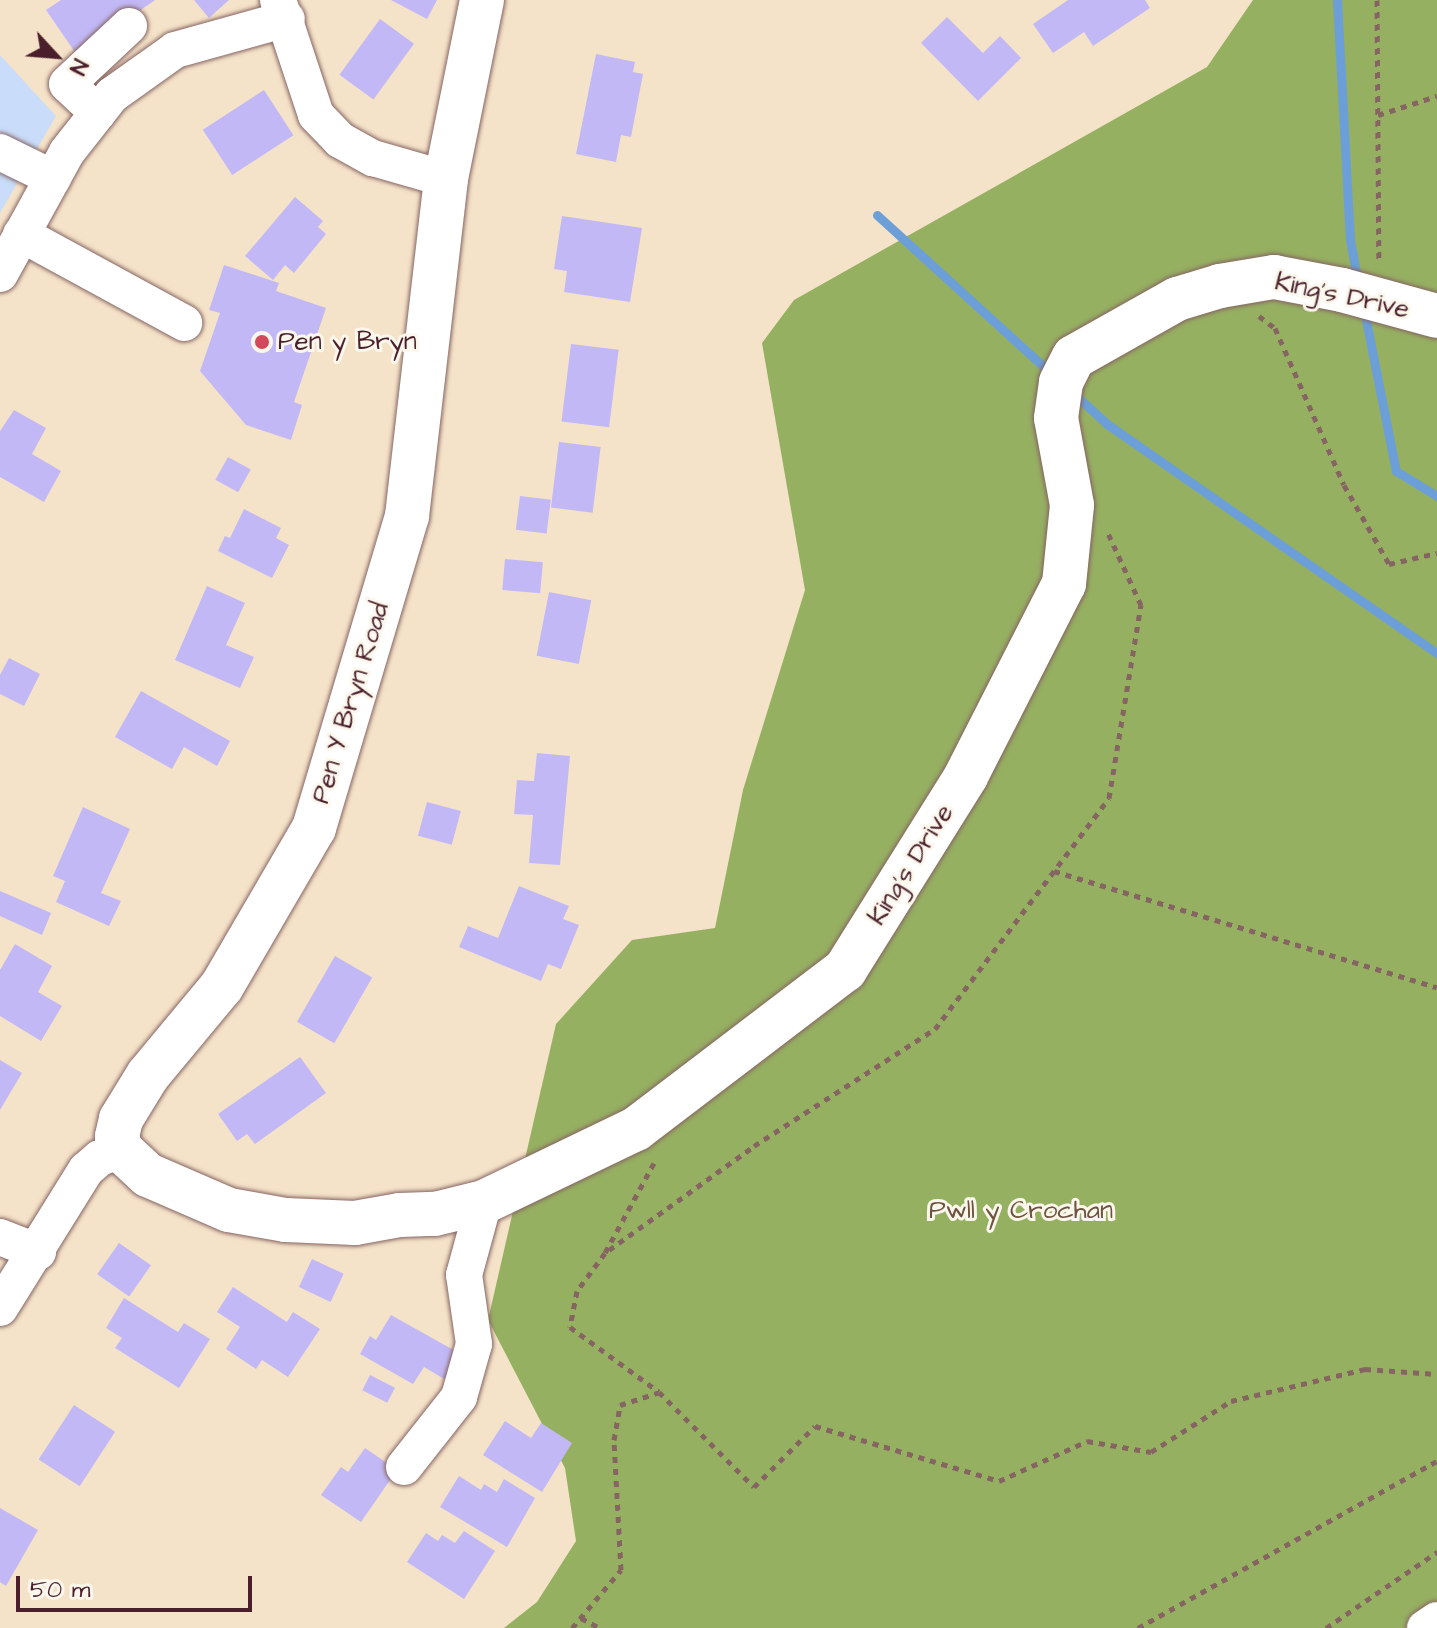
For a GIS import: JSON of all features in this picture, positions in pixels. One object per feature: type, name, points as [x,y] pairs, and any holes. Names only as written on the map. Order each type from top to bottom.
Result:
[{"type":"main road","name":"Pen Y Bryn Road","points":[[121,1150],[117,1137],[121,1119],[148,1075],[222,986],[314,828],[407,516],[446,179],[482,0]]},
{"type":"main road","name":"King's Drive","points":[[121,1150],[148,1175],[229,1210],[286,1220],[355,1223],[400,1215],[435,1214],[484,1202],[636,1129],[845,970],[966,776],[1064,584],[1072,505],[1056,418],[1067,369],[1177,299],[1220,286],[1274,277],[1360,295],[1437,316]]},
{"type":"street","points":[[0,274],[67,152],[112,95],[175,50],[283,9],[316,115],[340,140],[373,158],[446,179]]},
{"type":"street","points":[[98,113],[67,84],[129,26]]},
{"type":"street","points":[[0,152],[53,178]]},
{"type":"street","points":[[21,234],[184,323]]},
{"type":"street","points":[[0,1308],[38,1252],[86,1170],[100,1158],[121,1150]]},
{"type":"street","points":[[404,1467],[459,1397],[474,1344],[464,1275],[484,1202]]},
{"type":"street","points":[[0,1237],[38,1252]]},
{"type":"street","points":[[1425,1628],[1437,1620]]},
{"type":"path","points":[[1360,295],[1378,115],[1377,0]]},
{"type":"path","points":[[1378,115],[1437,96]]},
{"type":"path","points":[[1220,286],[1275,328],[1344,485],[1389,564],[1437,553]]},
{"type":"path","points":[[605,1253],[754,1146],[935,1029],[1109,798],[1141,605],[1102,519]]},
{"type":"path","points":[[1054,871],[1437,987]]},
{"type":"path","points":[[636,1129],[656,1158],[605,1253],[577,1291],[570,1327],[659,1392],[754,1487],[815,1426],[999,1481],[1087,1441],[1151,1452],[1231,1401],[1365,1369],[1437,1374]]},
{"type":"path","points":[[572,1628],[621,1570],[614,1440],[620,1405],[659,1392]]},
{"type":"path","points":[[1138,1628],[1437,1461]]},
{"type":"path","points":[[1326,1628],[1437,1552]]},
{"type":"path","points":[[581,1618],[600,1628]]},
{"type":"shaded area","points":[[0,55],[56,116],[0,213]]},
{"type":"green space","name":"Pwll y Crochan","points":[[1253,0],[1437,0],[1437,1620],[1425,1628],[504,1628],[537,1602],[576,1541],[565,1468],[488,1320],[556,1024],[632,940],[715,928],[743,790],[805,590],[762,343],[794,300],[1207,67]]},
{"type":"building","points":[[61,0],[155,0],[77,55],[46,10]]},
{"type":"building","points":[[194,0],[229,0],[209,18]]},
{"type":"building","points":[[391,0],[437,0],[427,19]]},
{"type":"building","points":[[1068,0],[1145,0],[1150,8],[1093,46],[1084,32],[1053,53],[1033,24]]},
{"type":"building","points":[[947,17],[983,53],[1000,36],[1021,58],[978,101],[921,43]]},
{"type":"building","points":[[380,19],[414,44],[373,100],[339,75]]},
{"type":"building","points":[[596,54],[635,62],[633,72],[643,74],[631,137],[621,135],[616,162],[576,154]]},
{"type":"building","points":[[264,90],[293,135],[232,175],[203,130]]},
{"type":"building","points":[[295,197],[323,221],[318,227],[326,234],[294,273],[285,265],[273,280],[245,256]]},
{"type":"building","points":[[562,216],[642,228],[630,302],[564,292],[567,271],[554,269]]},
{"type":"building","name":"Pen y Bryn","points":[[224,265],[279,283],[276,291],[326,308],[294,402],[302,405],[291,440],[246,425],[200,371],[220,313],[209,310]]},
{"type":"building","points":[[571,344],[619,350],[609,427],[561,421]]},
{"type":"building","points":[[14,410],[46,428],[32,454],[61,471],[44,502],[0,477],[0,431]]},
{"type":"building","points":[[559,442],[601,447],[593,513],[551,508]]},
{"type":"building","points":[[228,457],[251,470],[238,492],[215,480]]},
{"type":"building","points":[[520,496],[551,500],[547,534],[516,530]]},
{"type":"building","points":[[244,509],[281,528],[276,538],[289,545],[272,578],[218,551],[225,536],[230,538]]},
{"type":"building","points":[[505,559],[543,562],[540,593],[502,590]]},
{"type":"building","points":[[207,586],[245,603],[226,645],[254,657],[240,688],[175,660]]},
{"type":"building","points":[[549,592],[591,600],[579,664],[537,656]]},
{"type":"building","points":[[9,658],[40,674],[24,706],[0,694],[0,675]]},
{"type":"building","points":[[141,691],[230,741],[217,766],[184,747],[172,769],[115,737]]},
{"type":"building","points":[[537,753],[570,756],[560,865],[529,863],[533,815],[514,814],[517,780],[534,781]]},
{"type":"building","points":[[427,802],[461,811],[452,845],[418,836]]},
{"type":"building","points":[[83,807],[130,829],[101,893],[121,901],[109,926],[56,902],[65,881],[53,876]]},
{"type":"building","points":[[519,886],[569,906],[563,919],[579,925],[561,969],[548,964],[541,981],[459,947],[468,926],[498,938]]},
{"type":"building","points":[[0,891],[51,913],[42,935],[0,916]]},
{"type":"building","points":[[15,944],[52,966],[38,992],[62,1006],[41,1041],[0,1016],[0,970]]},
{"type":"building","points":[[335,956],[372,978],[334,1043],[297,1022]]},
{"type":"building","points":[[300,1057],[326,1093],[255,1144],[247,1134],[237,1141],[218,1114]]},
{"type":"building","points":[[0,1060],[22,1073],[0,1110]]},
{"type":"building","points":[[119,1243],[151,1265],[129,1296],[97,1274]]},
{"type":"building","points":[[312,1259],[344,1274],[331,1302],[299,1287]]},
{"type":"building","points":[[233,1287],[287,1322],[293,1312],[320,1329],[288,1377],[262,1360],[256,1369],[226,1349],[240,1327],[217,1312]]},
{"type":"building","points":[[124,1298],[178,1332],[184,1323],[210,1339],[179,1388],[115,1348],[122,1338],[106,1328]]},
{"type":"building","points":[[391,1315],[466,1357],[451,1383],[424,1367],[413,1384],[360,1354],[370,1336],[376,1340]]},
{"type":"building","points":[[370,1375],[395,1388],[387,1403],[362,1390]]},
{"type":"building","points":[[74,1405],[115,1432],[80,1486],[39,1460]]},
{"type":"building","points":[[505,1421],[531,1438],[541,1423],[572,1443],[542,1492],[483,1455]]},
{"type":"building","points":[[365,1448],[397,1470],[361,1522],[321,1495],[341,1467],[348,1472]]},
{"type":"building","points":[[459,1476],[481,1490],[484,1484],[497,1492],[504,1479],[535,1498],[507,1547],[440,1507]]},
{"type":"building","points":[[0,1508],[38,1530],[6,1586],[0,1582]]},
{"type":"building","points":[[464,1531],[495,1551],[464,1599],[407,1562],[426,1533],[438,1541],[442,1535],[455,1543]]},
{"type":"waterway","points":[[1337,0],[1350,240],[1358,283]]},
{"type":"waterway","points":[[877,215],[1052,374]]},
{"type":"waterway","points":[[1364,310],[1396,471],[1437,496]]},
{"type":"waterway","points":[[1072,392],[1107,424],[1437,653]]},
{"type":"place","name":"Pen y Bryn","points":[[262,342]]}]
